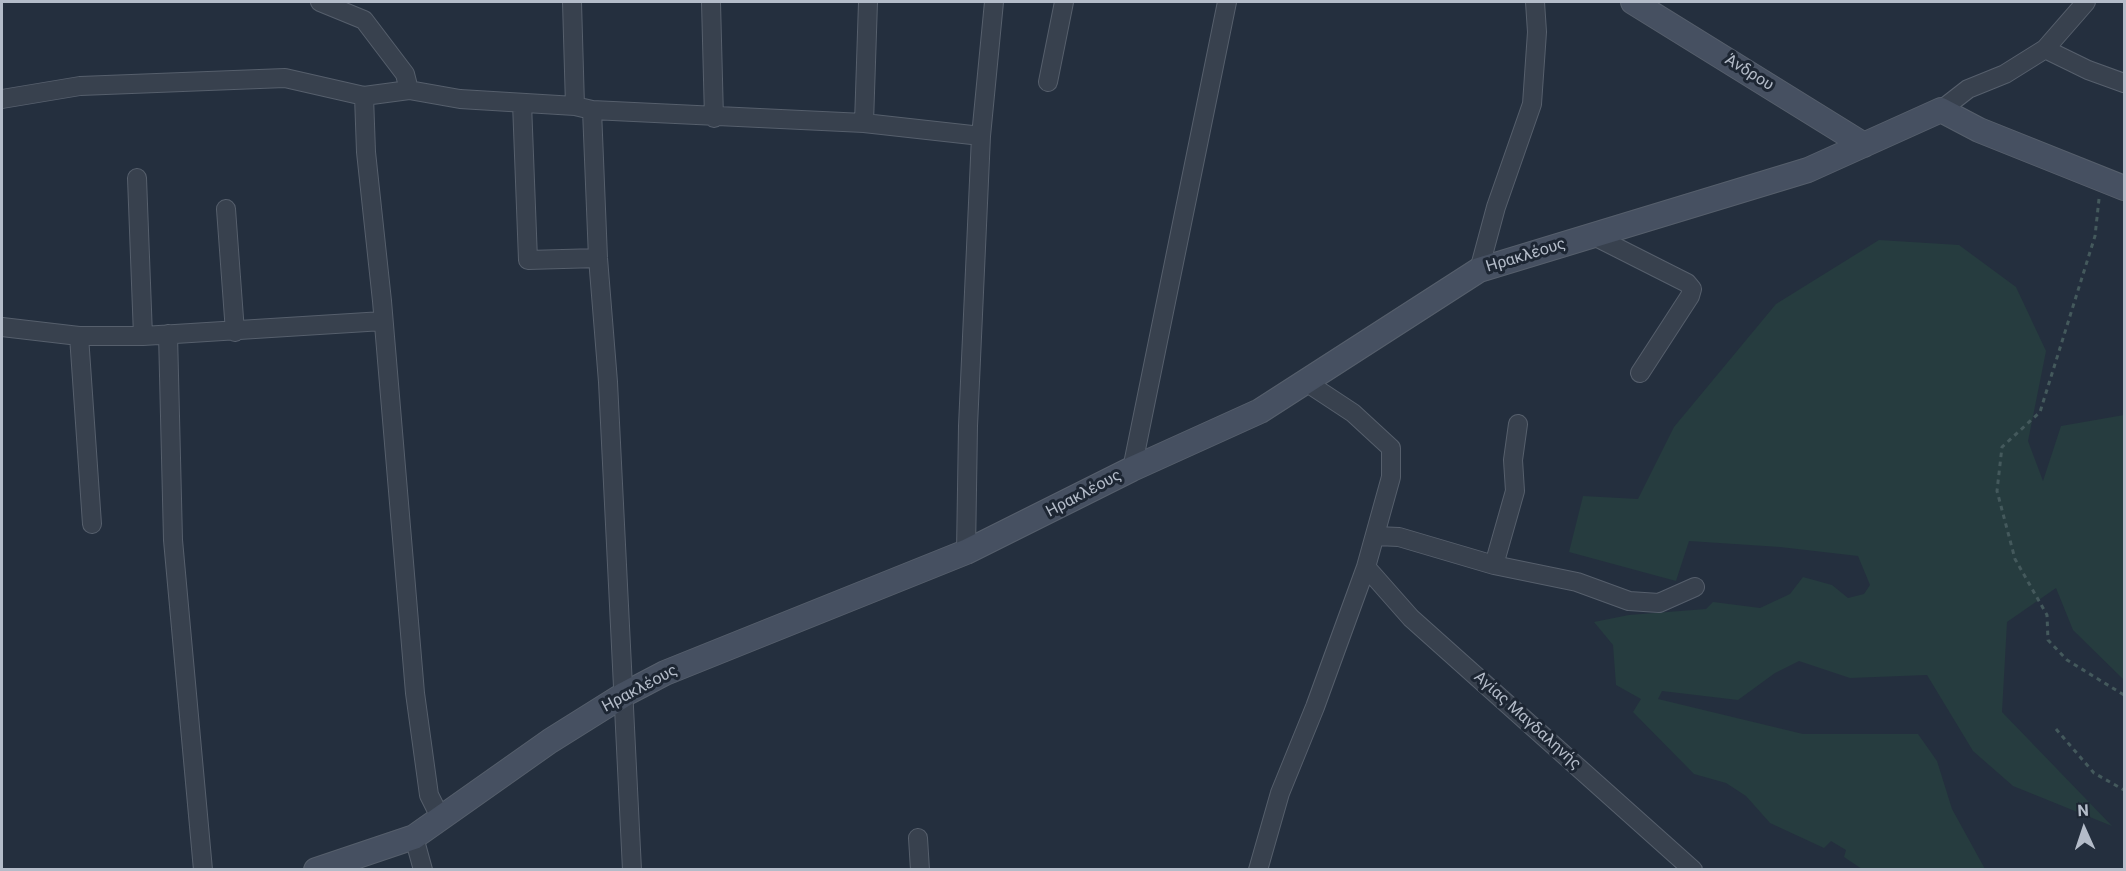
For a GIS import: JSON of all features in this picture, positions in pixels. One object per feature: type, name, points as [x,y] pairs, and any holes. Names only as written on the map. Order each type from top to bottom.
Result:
[{"type":"street","points":[[320,2],[364,20],[405,74],[409,90]]},
{"type":"street","points":[[572,2],[584,108],[608,382],[632,870]]},
{"type":"street","points":[[711,2],[714,117]]},
{"type":"street","points":[[864,123],[867,2]]},
{"type":"street","points":[[966,552],[968,426],[981,136],[994,2]]},
{"type":"street","points":[[1048,82],[1064,2]]},
{"type":"street","points":[[1132,469],[1227,2]]},
{"type":"street","points":[[1479,270],[1496,207],[1532,104],[1538,32],[1534,2]]},
{"type":"street","name":"Άνδρου","points":[[1633,2],[1864,145]]},
{"type":"street","points":[[2086,2],[2044,49],[2005,74],[1968,89],[1941,111],[1979,130],[2124,188]]},
{"type":"street","points":[[2044,49],[2078,66],[2124,83]]},
{"type":"street","points":[[2,99],[80,86],[285,78],[364,96],[409,90],[460,99],[714,117],[864,123],[981,136]]},
{"type":"street","points":[[364,96],[366,152],[415,693],[429,795],[441,819]]},
{"type":"street","points":[[522,103],[528,260],[598,258]]},
{"type":"street","name":"Ηρακλέους","points":[[316,870],[414,837],[550,741],[625,694],[717,650],[966,552],[1132,469],[1260,411],[1479,270],[1808,170],[1941,111]]},
{"type":"street","points":[[137,178],[143,336]]},
{"type":"street","points":[[226,209],[235,332]]},
{"type":"street","points":[[1592,235],[1687,283],[1692,289],[1690,296],[1640,373]]},
{"type":"street","points":[[2,327],[79,336],[143,336],[383,321]]},
{"type":"street","points":[[168,334],[173,540],[203,870]]},
{"type":"street","points":[[79,336],[92,524]]},
{"type":"street","points":[[1258,870],[1280,794],[1315,707],[1366,567],[1390,477],[1391,448],[1353,413],[1306,382]]},
{"type":"street","points":[[1494,565],[1515,491],[1513,460],[1518,424]]},
{"type":"street","points":[[1376,536],[1400,537],[1494,565],[1577,582],[1629,601],[1659,603],[1695,587]]},
{"type":"street","name":"Αγίας Μαγδαληνής","points":[[1366,567],[1410,618],[1693,870]]},
{"type":"street","points":[[414,837],[423,870]]},
{"type":"street","points":[[918,838],[920,870]]},
{"type":"path","points":[[2096,177],[2099,194],[2095,236],[2040,411],[2002,447],[1997,491],[2016,559],[2047,615],[2048,640],[2067,660],[2124,695]]},
{"type":"path","points":[[2056,729],[2094,773],[2124,790]]},
{"type":"green space","points":[[1879,240],[1959,245],[2016,287],[2046,351],[2028,441],[2043,481],[2061,426],[2124,415],[2124,680],[2073,630],[2056,588],[2007,622],[2002,712],[2112,826],[2013,786],[1973,751],[1927,675],[1850,678],[1799,661],[1775,673],[1738,700],[1662,691],[1658,699],[1803,734],[1918,734],[1937,761],[1952,809],[1985,869],[1862,869],[1844,857],[1846,850],[1831,841],[1824,848],[1770,823],[1746,796],[1726,783],[1694,774],[1633,712],[1641,699],[1616,685],[1613,645],[1594,622],[1629,615],[1706,609],[1713,602],[1760,608],[1790,594],[1803,577],[1832,585],[1848,598],[1864,594],[1870,585],[1858,556],[1780,547],[1689,541],[1676,581],[1569,552],[1583,496],[1638,499],[1674,427],[1776,304]]}]
